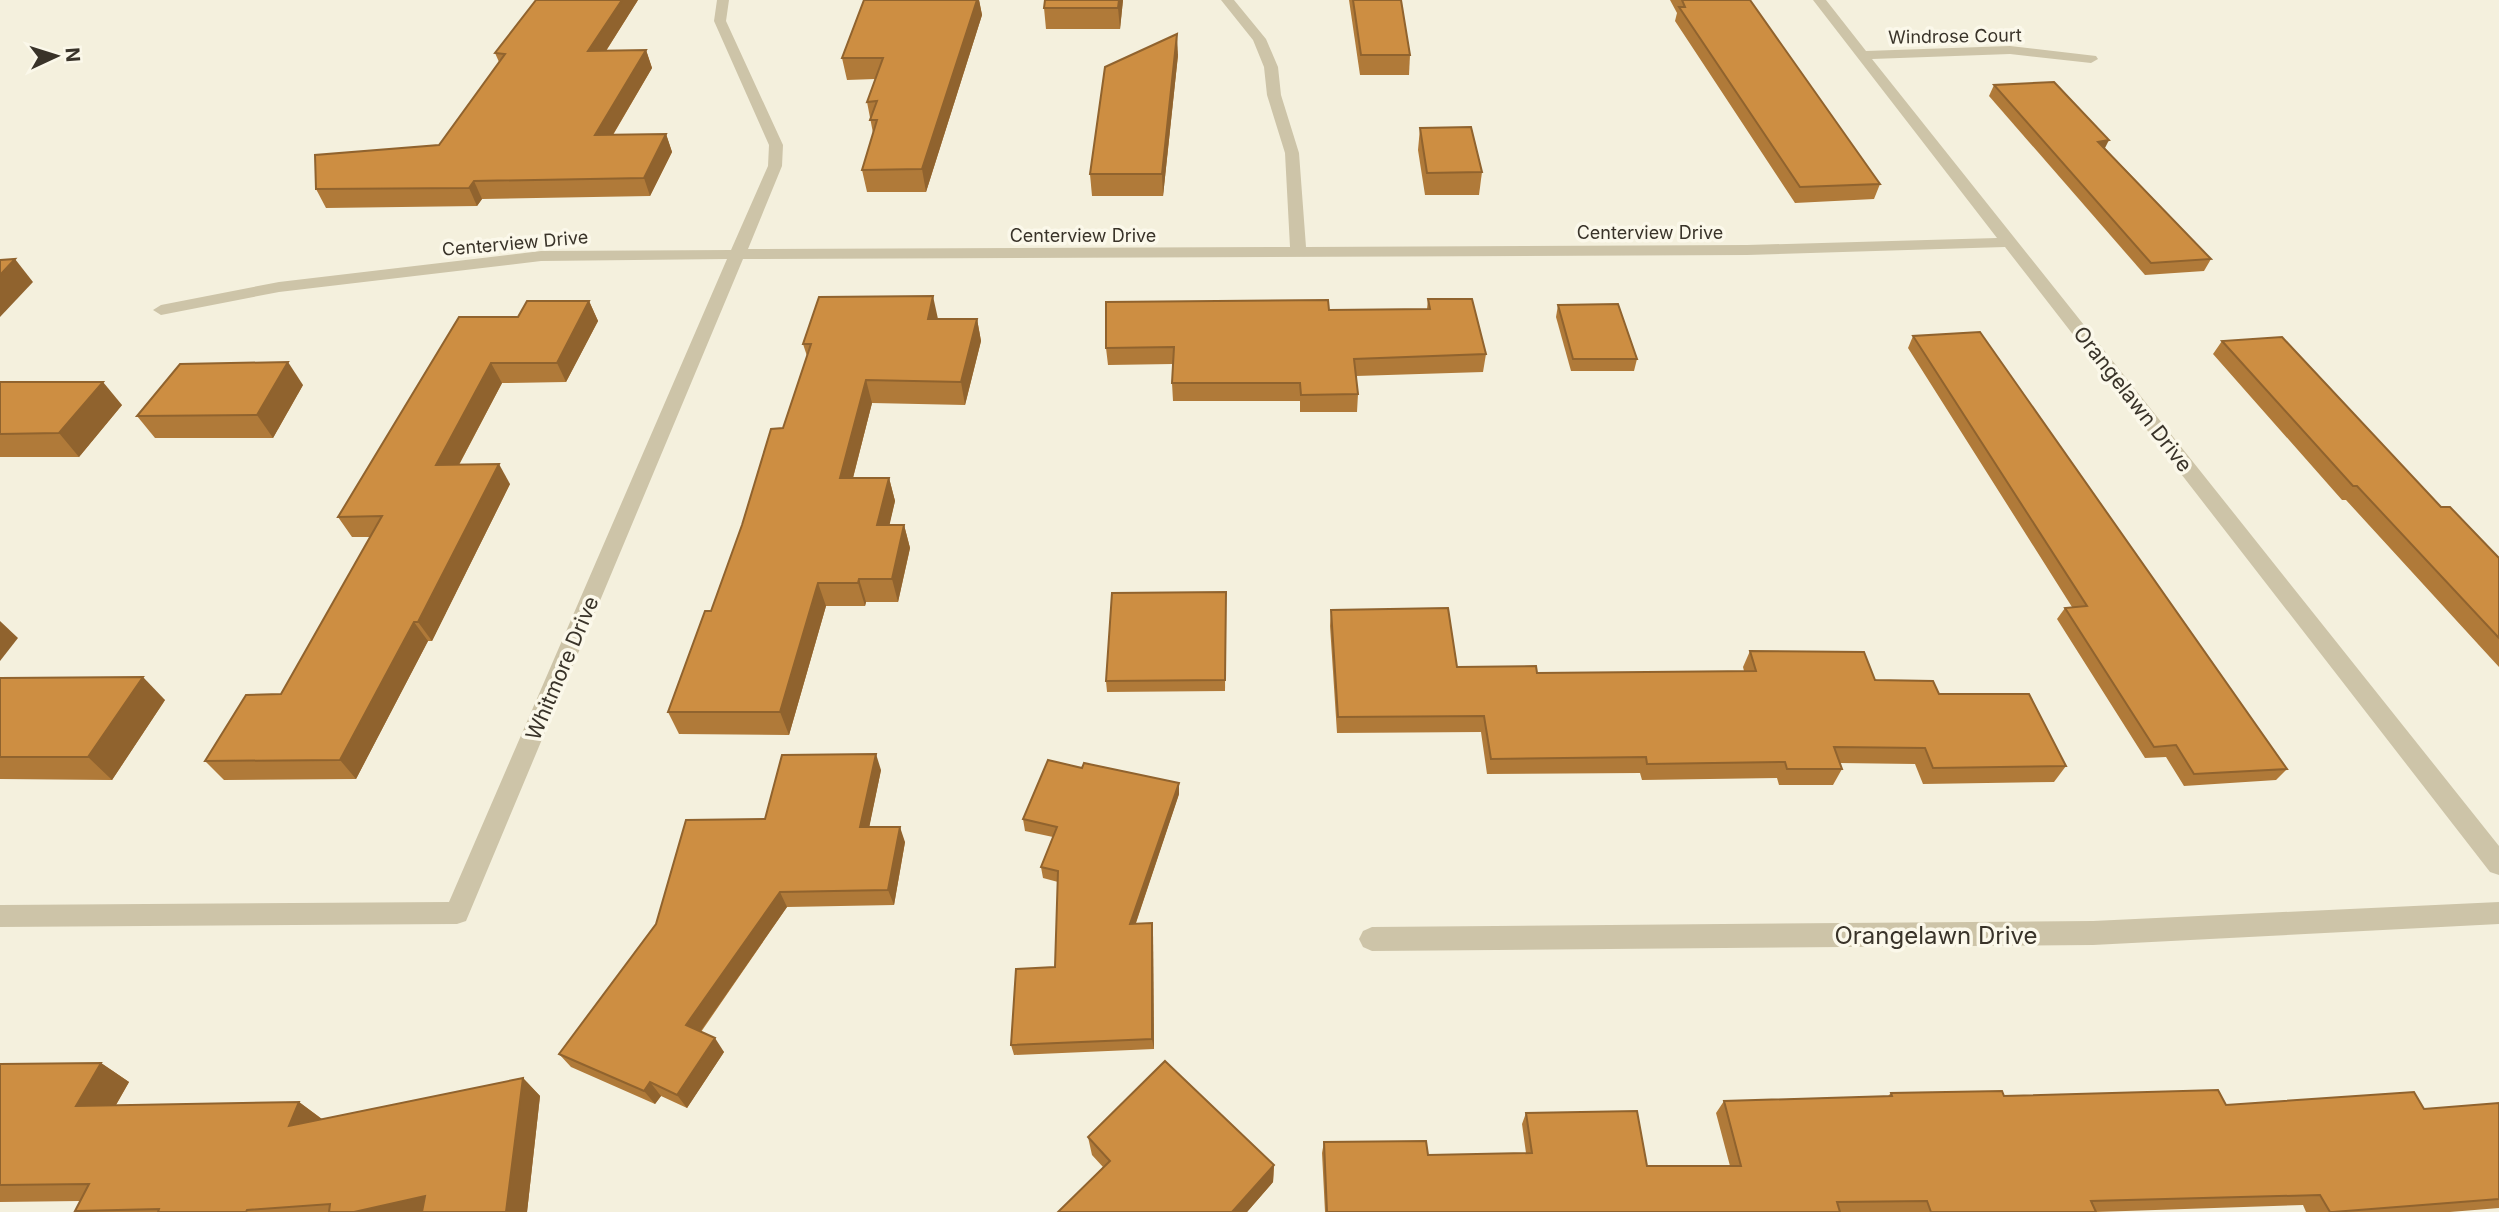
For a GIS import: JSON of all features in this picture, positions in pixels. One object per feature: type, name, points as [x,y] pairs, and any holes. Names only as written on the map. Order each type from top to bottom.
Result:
[{"type":"street","name":"Whitmore Drive","points":[[0,916],[457,913],[775,166],[776,145],[720,21],[723,0]]},
{"type":"street","points":[[1227,0],[1259,39],[1271,67],[1274,95],[1292,153],[1298,253]]},
{"type":"street","name":"Orangelawn Drive","points":[[1819,0],[2499,864]]},
{"type":"street","name":"Windrose Court","points":[[1862,55],[2010,50],[2091,59]]},
{"type":"street","name":"Centerview Drive","points":[[161,310],[279,287],[541,256],[1747,250],[2009,242]]},
{"type":"street","name":"Orangelawn Drive","points":[[1372,939],[2093,933],[2499,913]]},
{"type":"building","points":[[536,0],[622,0],[588,51],[646,50],[595,135],[666,134],[644,178],[474,181],[469,188],[316,189],[315,155],[439,145],[505,54],[495,53]]},
{"type":"building","points":[[864,0],[977,0],[922,169],[862,170],[877,120],[870,120],[877,101],[867,102],[883,58],[842,58]]},
{"type":"building","points":[[1045,0],[1119,0],[1118,8],[1044,8]]},
{"type":"building","points":[[1353,0],[1401,0],[1410,55],[1361,55]]},
{"type":"building","points":[[1682,0],[1750,0],[1880,184],[1800,187],[1679,7],[1685,7]]},
{"type":"building","points":[[1177,34],[1162,174],[1090,174],[1105,67]]},
{"type":"building","points":[[2054,82],[2109,140],[2098,142],[2211,259],[2151,263],[1994,85]]},
{"type":"building","points":[[1471,127],[1482,172],[1427,173],[1420,128]]},
{"type":"building","points":[[15,259],[0,275],[0,260]]},
{"type":"building","points":[[933,296],[928,319],[977,319],[961,382],[866,380],[840,478],[889,478],[877,525],[904,525],[892,579],[859,579],[858,583],[818,583],[780,712],[668,712],[705,611],[711,611],[742,525],[771,429],[783,428],[811,344],[803,344],[819,297]]},
{"type":"building","points":[[1428,299],[1472,299],[1486,354],[1354,359],[1358,394],[1301,395],[1300,383],[1172,383],[1174,347],[1106,348],[1106,302],[1328,300],[1329,310],[1430,309]]},
{"type":"building","points":[[527,301],[589,301],[557,363],[491,363],[436,465],[499,464],[418,622],[414,622],[340,760],[205,761],[246,695],[281,694],[382,516],[338,517],[459,317],[518,317]]},
{"type":"building","points":[[1618,304],[1637,359],[1573,359],[1558,305]]},
{"type":"building","points":[[1980,332],[2287,769],[2194,774],[2176,745],[2154,747],[2065,608],[2087,606],[1913,336]]},
{"type":"building","points":[[2282,337],[2441,507],[2450,507],[2499,558],[2499,638],[2357,486],[2353,486],[2222,341]]},
{"type":"building","points":[[288,362],[257,415],[137,416],[180,364]]},
{"type":"building","points":[[0,382],[103,382],[59,433],[0,434]]},
{"type":"building","points":[[1226,592],[1225,680],[1106,681],[1112,593]]},
{"type":"building","points":[[1448,608],[1457,667],[1536,666],[1537,673],[1756,671],[1750,651],[1864,652],[1875,680],[1933,681],[1939,694],[2029,694],[2066,766],[1933,768],[1925,748],[1834,747],[1842,769],[1787,769],[1785,762],[1647,764],[1646,757],[1491,759],[1484,716],[1338,717],[1331,610]]},
{"type":"building","points":[[143,677],[88,757],[0,757],[0,678]]},
{"type":"building","points":[[876,754],[860,827],[900,827],[888,890],[780,892],[686,1025],[715,1038],[677,1095],[650,1082],[644,1091],[559,1054],[656,924],[686,820],[765,819],[782,755]]},
{"type":"building","points":[[1048,760],[1082,768],[1084,763],[1179,783],[1130,924],[1152,923],[1152,1039],[1011,1045],[1016,969],[1055,967],[1058,871],[1041,867],[1057,827],[1023,819]]},
{"type":"building","points":[[1165,1061],[1274,1165],[1232,1212],[1058,1212],[1110,1161],[1088,1137]]},
{"type":"building","points":[[101,1063],[76,1106],[299,1102],[289,1126],[523,1078],[506,1212],[422,1212],[425,1196],[354,1212],[329,1212],[330,1204],[246,1212],[158,1212],[159,1209],[75,1211],[89,1184],[0,1185],[0,1064]]},
{"type":"building","points":[[2218,1090],[2226,1105],[2414,1092],[2424,1109],[2499,1103],[2499,1199],[2333,1212],[2330,1212],[2320,1195],[2091,1201],[2096,1212],[1931,1212],[1927,1201],[1837,1202],[1840,1212],[1327,1212],[1324,1142],[1426,1141],[1428,1155],[1532,1153],[1526,1113],[1637,1111],[1647,1166],[1741,1166],[1724,1101],[1892,1096],[1891,1093],[2002,1091],[2004,1096]]}]
